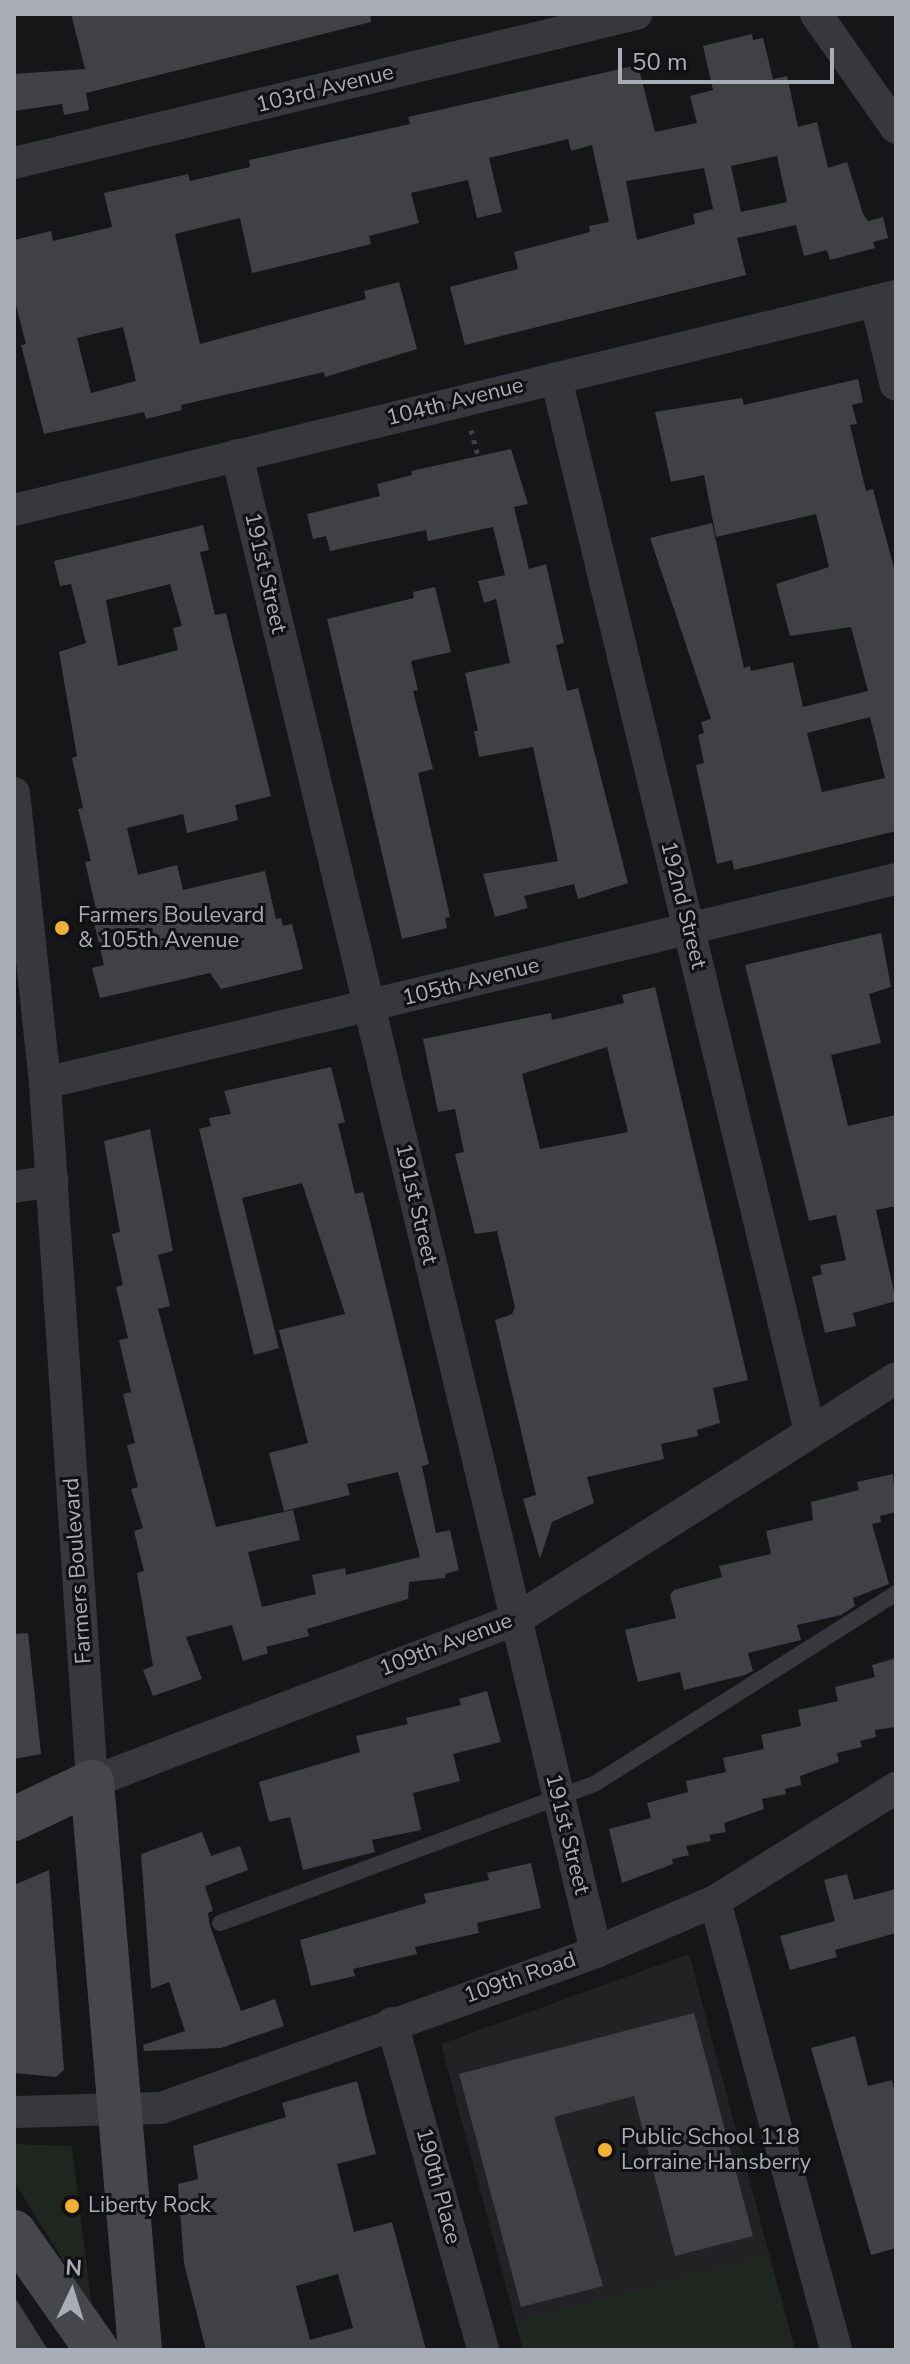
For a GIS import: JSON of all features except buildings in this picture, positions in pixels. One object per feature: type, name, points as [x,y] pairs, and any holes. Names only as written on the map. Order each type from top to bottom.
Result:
[{"type":"main road","points":[[14,1819],[92,1782]]},
{"type":"main road","name":"Farmers Boulevard","points":[[92,1782],[140,2350]]},
{"type":"main road","points":[[14,2232],[97,2350]]},
{"type":"street","name":"103rd Avenue","points":[[14,163],[636,14]]},
{"type":"street","points":[[816,14],[896,128]]},
{"type":"street","points":[[886,299],[896,385]]},
{"type":"street","name":"104th Avenue","points":[[14,510],[886,299]]},
{"type":"street","name":"192nd Street","points":[[556,378],[810,1432]]},
{"type":"street","name":"191st Street","points":[[237,455],[596,1952]]},
{"type":"street","name":"Farmers Boulevard","points":[[14,793],[53,1181],[92,1782]]},
{"type":"street","name":"105th Avenue","points":[[45,1083],[896,879]]},
{"type":"street","points":[[14,1187],[53,1181]]},
{"type":"street","name":"109th Avenue","points":[[92,1782],[515,1620],[896,1378]]},
{"type":"street","name":"109th Road","points":[[14,2112],[119,2113],[161,2108],[596,1952],[715,1901],[896,1788]]},
{"type":"street","points":[[715,1901],[836,2350]]},
{"type":"street","name":"190th Place","points":[[392,2023],[483,2350]]},
{"type":"lane","points":[[220,1923],[596,1783],[896,1593]]},
{"type":"path","points":[[471,431],[480,464]]},
{"type":"shaded area","name":"Public School 118 Lorraine Hansberry","points":[[689,1954],[795,2350],[523,2350],[441,2044]]},
{"type":"shaded area","points":[[14,2144],[72,2146],[92,2308],[14,2181]]},
{"type":"shaded area","points":[[769,2255],[795,2350],[523,2350],[516,2322]]},
{"type":"place","name":"Farmers Boulevard & 105th Avenue","points":[[62,928]]},
{"type":"place","name":"Public School 118 Lorraine Hansberry","points":[[605,2150]]},
{"type":"place","name":"Liberty Rock","points":[[72,2206]]}]
